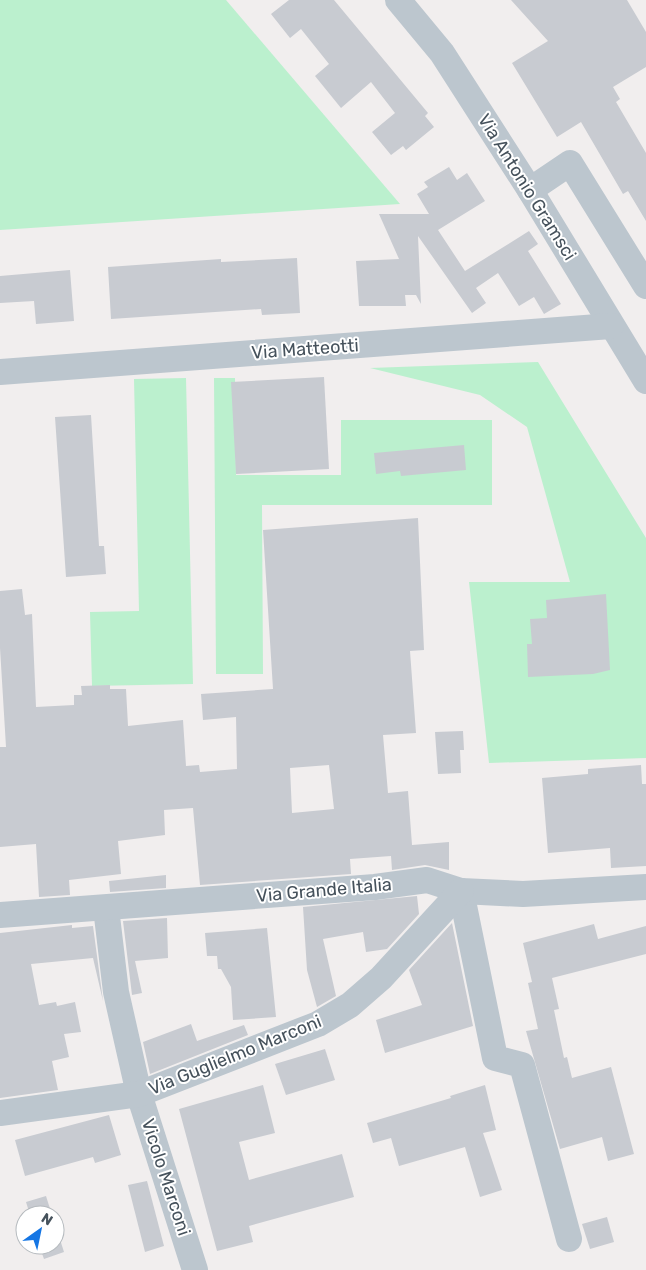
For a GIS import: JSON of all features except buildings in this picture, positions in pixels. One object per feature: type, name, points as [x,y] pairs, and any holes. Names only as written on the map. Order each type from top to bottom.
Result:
[{"type":"street","name":"Via Antonio Gramsci","points":[[398,0],[442,53],[530,190],[646,381]]},
{"type":"street","points":[[530,190],[570,164],[646,286]]},
{"type":"street","name":"Via Matteotti","points":[[0,372],[611,326]]},
{"type":"street","name":"Via Grande Italia","points":[[0,915],[376,887],[427,880],[461,891],[523,894],[646,887]]},
{"type":"street","points":[[461,891],[494,1058],[522,1065],[569,1239]]},
{"type":"street","name":"Via Guglielmo Marconi","points":[[0,1113],[139,1094],[318,1024],[350,1005],[381,978],[461,891]]},
{"type":"street","name":"Vicolo Marconi","points":[[106,908],[116,992],[139,1094],[194,1265]]},
{"type":"green space","points":[[0,0],[226,0],[400,204],[0,230]]},
{"type":"green space","points":[[538,362],[646,538],[646,758],[489,763],[469,582],[570,582],[527,427],[480,395],[370,368]]},
{"type":"green space","points":[[186,378],[193,684],[92,686],[90,612],[139,611],[134,379]]},
{"type":"green space","points":[[214,378],[235,378],[236,475],[341,475],[341,420],[492,420],[492,505],[262,505],[263,674],[216,674]]}]
